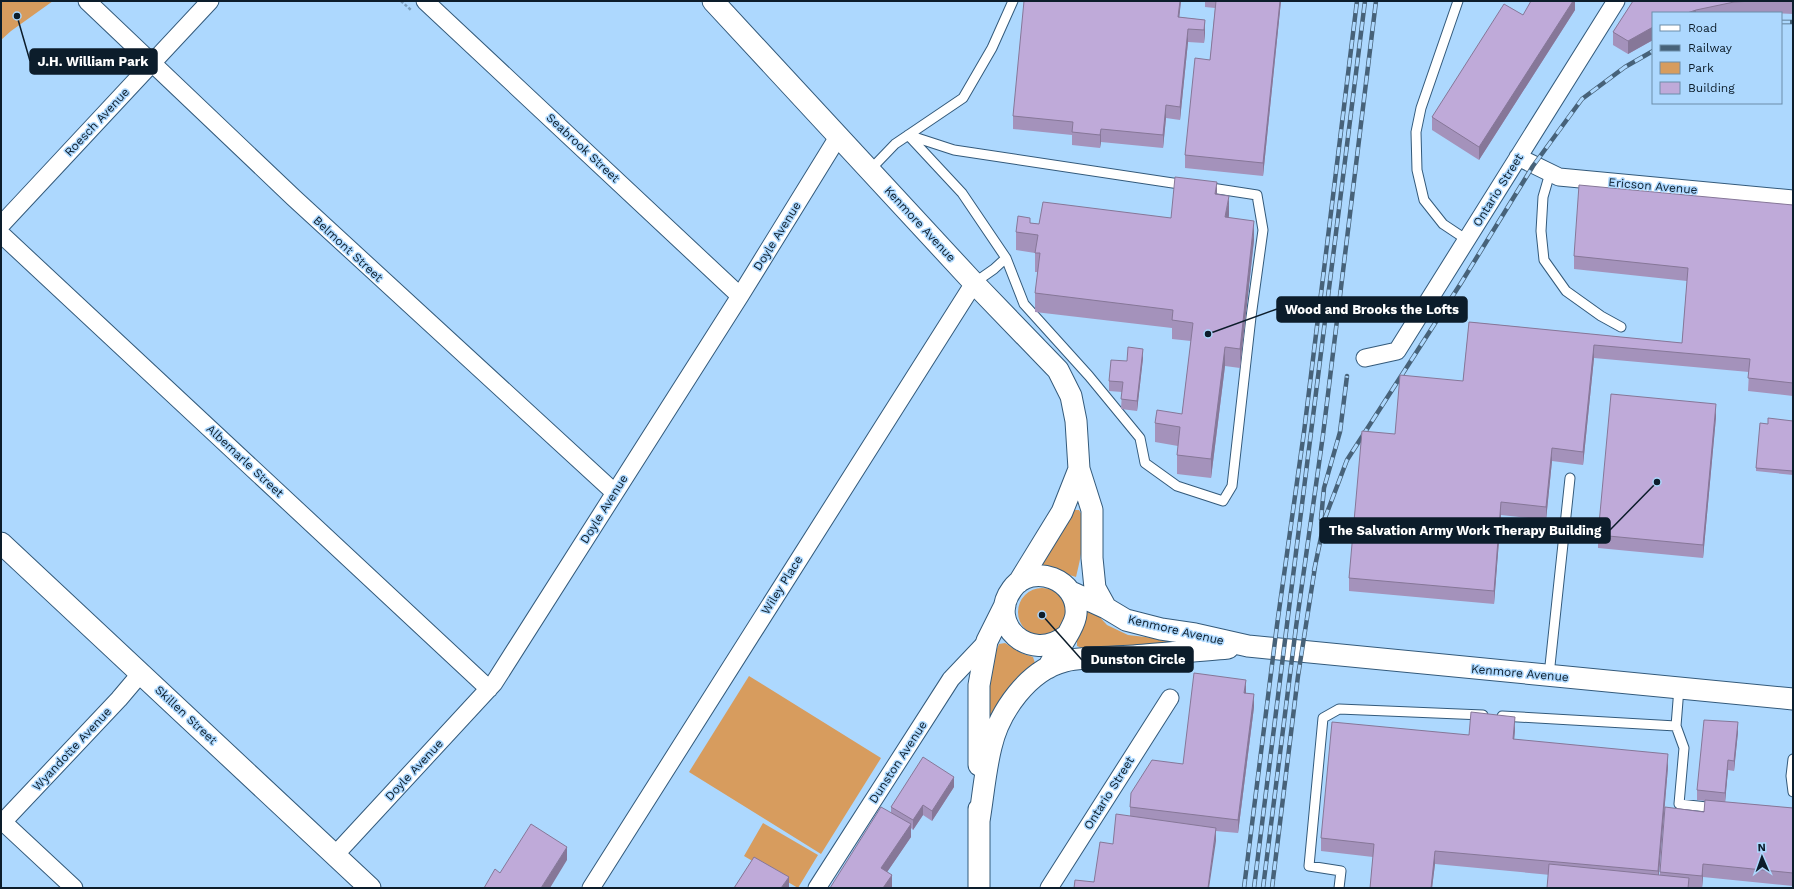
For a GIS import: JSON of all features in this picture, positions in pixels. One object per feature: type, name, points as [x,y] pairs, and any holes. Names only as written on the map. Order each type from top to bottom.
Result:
[{"type":"street","name":"Belmont Street","points":[[87,1],[294,198],[614,492]]},
{"type":"street","name":"Roesch Avenue","points":[[1,225],[210,1]]},
{"type":"street","name":"Seabrook Street","points":[[425,1],[740,296]]},
{"type":"street","name":"Kenmore Avenue","points":[[713,1],[974,283],[1058,370],[1071,396],[1076,421],[1079,469],[1092,510],[1084,593],[1106,608],[1126,620],[1133,622],[1248,646],[1793,699]]},
{"type":"street","name":"Ontario Street","points":[[1365,358],[1397,351],[1518,157],[1611,2]]},
{"type":"street","name":"Doyle Avenue","points":[[335,855],[494,683],[740,296],[838,137]]},
{"type":"street","name":"Ericson Avenue","points":[[1518,157],[1559,177],[1793,199]]},
{"type":"street","name":"Albemarle Street","points":[[1,234],[489,689]]},
{"type":"street","name":"Wiley Place","points":[[591,888],[974,283]]},
{"type":"street","name":"Kenmore Avenue","points":[[1019,582],[1062,512],[1079,469]]},
{"type":"street","name":"Skillen Street","points":[[1,543],[370,888]]},
{"type":"street","points":[[978,888],[979,685],[987,641],[1012,589],[1019,582],[1030,576],[1042,575],[1053,577],[1063,584],[1084,593],[1074,621],[1057,651],[1020,691],[1001,718],[991,746],[979,822]]},
{"type":"street","points":[[1005,605],[1005,617],[1008,627],[1014,635],[1022,642],[1057,651]]},
{"type":"street","name":"Dunston Avenue","points":[[817,888],[951,680],[987,641]]},
{"type":"street","name":"Kenmore Avenue","points":[[1057,651],[1064,662],[1083,658],[1133,656],[1248,646]]},
{"type":"street","name":"Wyandotte Avenue","points":[[2,822],[119,699],[141,673]]},
{"type":"street","name":"Ontario Street","points":[[1049,888],[1170,698]]},
{"type":"street","points":[[2,822],[74,888]]},
{"type":"lane","points":[[870,170],[895,144],[963,98],[992,48],[1013,1]]},
{"type":"lane","points":[[1458,1],[1421,108],[1416,132],[1417,170],[1424,200],[1444,224],[1467,240]]},
{"type":"lane","points":[[908,135],[954,150],[1257,195],[1263,230],[1251,317],[1232,486],[1223,501],[1177,486],[1145,464],[1140,438],[1089,376],[1024,304],[1006,258],[962,193],[908,135]]},
{"type":"lane","points":[[1550,173],[1543,197],[1541,231],[1544,260],[1566,292],[1601,316],[1621,327]]},
{"type":"lane","points":[[974,283],[994,270],[1006,258]]},
{"type":"lane","points":[[1549,675],[1570,478]]},
{"type":"lane","points":[[1680,688],[1676,726],[1684,748],[1679,804],[1725,809]]},
{"type":"lane","points":[[1339,888],[1341,871],[1309,866],[1323,718],[1339,709],[1546,718],[1676,726]]},
{"type":"lane","points":[[1793,759],[1791,776],[1793,792]]},
{"type":"green space","points":[[1,1],[53,1],[11,31],[1,40]]},
{"type":"green space","points":[[1074,510],[1079,510],[1082,516],[1084,533],[1080,562],[1076,577],[1043,567],[1040,562]]},
{"type":"green space","points":[[1042,588],[1051,590],[1059,595],[1064,603],[1066,612],[1064,621],[1059,629],[1051,634],[1042,636],[1033,634],[1025,629],[1020,621],[1018,612],[1020,603],[1025,595],[1033,590]]},
{"type":"green space","points":[[1086,610],[1094,611],[1107,625],[1128,635],[1188,642],[1084,649],[1077,646],[1077,639]]},
{"type":"green space","points":[[1005,643],[1021,653],[1033,657],[1035,663],[986,732],[992,660],[999,644]]},
{"type":"green space","points":[[749,676],[881,758],[821,854],[689,772]]},
{"type":"green space","points":[[763,823],[818,855],[798,888],[744,856]]},
{"type":"building","points":[[1024,1],[1180,1],[1178,17],[1205,20],[1204,30],[1188,29],[1180,107],[1166,105],[1163,135],[1101,129],[1100,135],[1072,132],[1073,122],[1013,116]]},
{"type":"building","points":[[1216,1],[1280,1],[1263,163],[1185,155],[1195,58],[1210,60]]},
{"type":"building","points":[[1531,1],[1573,1],[1479,147],[1432,117],[1504,4],[1523,15]]},
{"type":"building","points":[[1633,1],[1754,1],[1734,2],[1690,12],[1652,12],[1652,28],[1628,41],[1613,32]]},
{"type":"building","points":[[1175,177],[1217,182],[1215,194],[1229,196],[1225,217],[1254,221],[1240,349],[1225,347],[1211,459],[1177,455],[1180,427],[1155,423],[1157,410],[1182,414],[1193,323],[1172,320],[1173,310],[1035,293],[1040,253],[1035,253],[1038,235],[1016,232],[1018,216],[1030,218],[1030,223],[1039,224],[1043,202],[1171,218]]},
{"type":"building","points":[[1579,185],[1793,205],[1793,383],[1748,378],[1750,359],[1594,345],[1583,452],[1552,448],[1546,507],[1501,502],[1494,591],[1349,578],[1362,431],[1395,434],[1400,375],[1463,381],[1469,322],[1682,343],[1688,268],[1574,256]]},
{"type":"building","points":[[1128,347],[1143,349],[1137,401],[1121,399],[1123,382],[1109,381],[1111,360],[1127,361]]},
{"type":"building","points":[[1611,394],[1716,404],[1703,545],[1598,535]]},
{"type":"building","points":[[1768,418],[1793,421],[1793,471],[1756,468],[1760,423],[1768,424]]},
{"type":"building","points":[[1194,673],[1246,680],[1244,693],[1254,694],[1238,820],[1130,807],[1131,793],[1152,760],[1183,764]]},
{"type":"building","points":[[1471,712],[1515,717],[1513,739],[1668,754],[1658,871],[1435,851],[1431,888],[1370,888],[1374,844],[1321,838],[1332,722],[1469,735]]},
{"type":"building","points":[[1704,720],[1738,722],[1734,761],[1728,760],[1725,793],[1697,790]]},
{"type":"building","points":[[923,757],[954,777],[932,811],[923,805],[913,820],[891,807]]},
{"type":"building","points":[[1705,800],[1793,808],[1793,873],[1703,864],[1702,876],[1660,872],[1665,807],[1704,812]]},
{"type":"building","points":[[881,807],[911,824],[881,868],[892,875],[883,888],[830,888]]},
{"type":"building","points":[[1116,814],[1216,828],[1208,888],[1074,888],[1075,880],[1094,882],[1100,842],[1113,844]]},
{"type":"building","points":[[531,824],[567,847],[541,888],[484,888],[495,869],[500,873]]},
{"type":"building","points":[[754,857],[789,877],[781,888],[734,888]]},
{"type":"building","points":[[1549,864],[1689,878],[1688,888],[1547,888]]},
{"type":"railway","points":[[1244,888],[1277,625],[1304,432],[1357,1]]},
{"type":"railway","points":[[1254,888],[1365,1]]},
{"type":"railway","points":[[1263,888],[1296,627],[1323,435],[1376,1]]},
{"type":"railway","points":[[1782,22],[1793,22]]},
{"type":"railway","points":[[1314,571],[1325,518],[1347,460],[1461,283],[1533,166],[1582,99],[1625,67],[1652,52]]},
{"type":"railway","points":[[1321,519],[1324,488],[1340,432],[1347,376]]},
{"type":"railway","points":[[1272,888],[1298,676],[1315,567]]},
{"type":"place","name":"J.H. William Park","points":[[17,16]]},
{"type":"place","name":"Wood and Brooks the Lofts","points":[[1208,334]]},
{"type":"place","name":"The Salvation Army Work Therapy Building","points":[[1657,482]]},
{"type":"place","name":"Dunston Circle","points":[[1042,615]]}]
